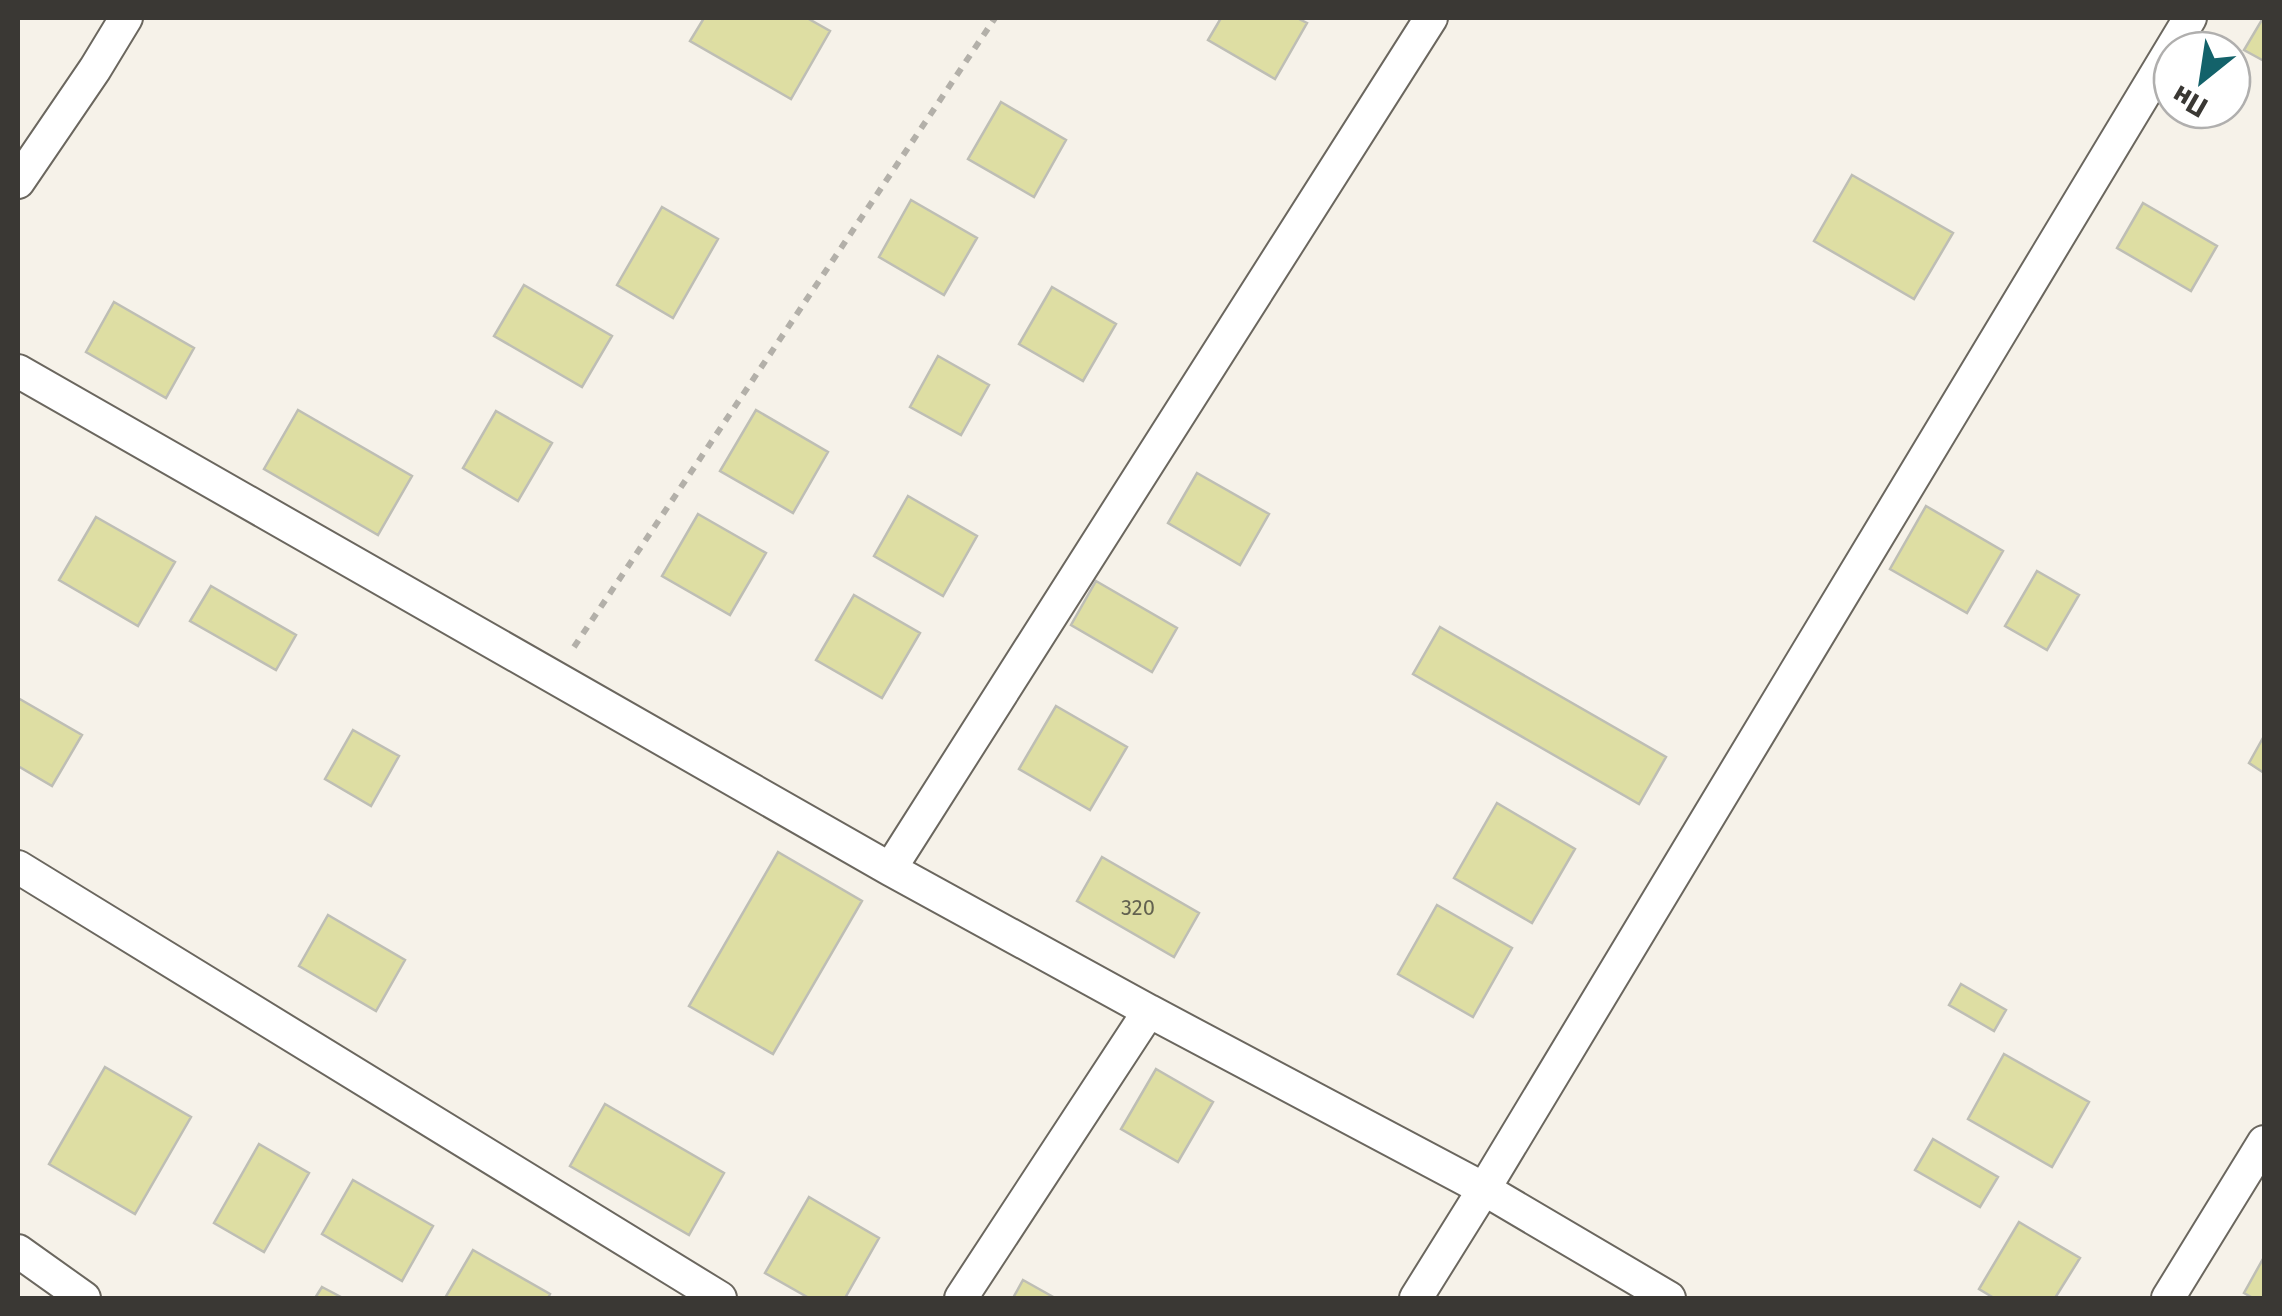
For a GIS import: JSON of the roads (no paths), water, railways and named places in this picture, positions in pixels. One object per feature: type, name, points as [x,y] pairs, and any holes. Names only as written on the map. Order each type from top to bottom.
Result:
[{"type":"street","points":[[18,182],[96,70],[126,18]]},
{"type":"street","points":[[890,869],[1431,18]]},
{"type":"street","points":[[1416,1298],[2190,18]]},
{"type":"street","points":[[18,371],[890,869],[1484,1189],[1669,1298]]},
{"type":"street","points":[[18,867],[720,1298]]},
{"type":"street","points":[[961,1298],[1150,1011]]},
{"type":"street","points":[[2168,1298],[2264,1142]]},
{"type":"street","points":[[18,1251],[84,1298]]}]
